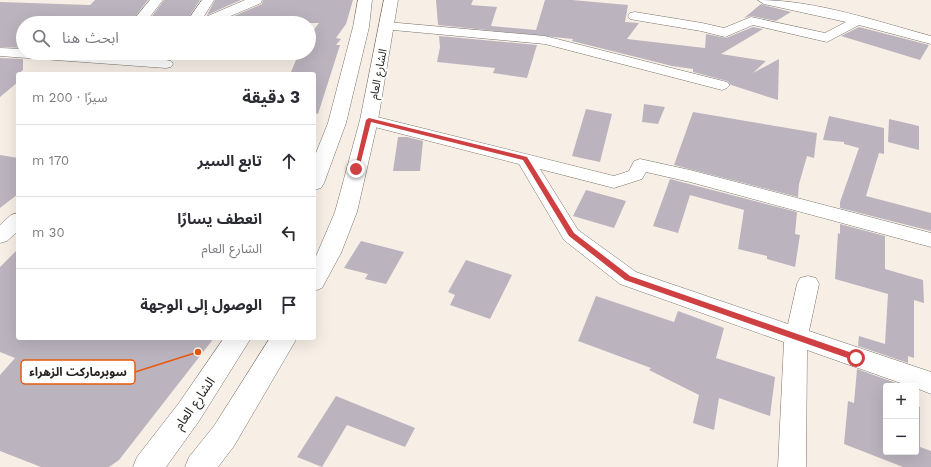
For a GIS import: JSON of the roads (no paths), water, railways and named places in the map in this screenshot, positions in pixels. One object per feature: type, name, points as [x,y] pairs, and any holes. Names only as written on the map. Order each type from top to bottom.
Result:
[{"type":"main road","points":[[316,177],[337,123],[361,27],[366,0]]},
{"type":"main road","name":"الشارع العام","points":[[316,278],[330,253],[346,212],[369,120],[391,0]]},
{"type":"main road","name":"الشارع العام","points":[[148,467],[189,412],[237,340]]},
{"type":"main road","points":[[200,467],[224,436],[283,340]]},
{"type":"street","points":[[144,16],[157,0]]},
{"type":"street","points":[[198,16],[208,0]]},
{"type":"street","points":[[218,16],[256,0]]},
{"type":"street","points":[[764,0],[857,21],[931,40]]},
{"type":"street","points":[[635,16],[702,27],[725,33],[751,22],[827,38],[857,21]]},
{"type":"street","points":[[387,26],[545,40],[722,85]]},
{"type":"street","points":[[0,52],[16,53]]},
{"type":"street","points":[[133,60],[166,64]]},
{"type":"street","points":[[369,120],[614,182],[636,175],[640,165],[690,176],[931,240]]},
{"type":"street","points":[[525,159],[571,235],[628,278],[931,383]]},
{"type":"street","points":[[0,236],[16,222]]},
{"type":"street","points":[[792,467],[796,337],[808,284]]},
{"type":"place","name":"سوبرماركت الزهراء","points":[[198,352]]}]
